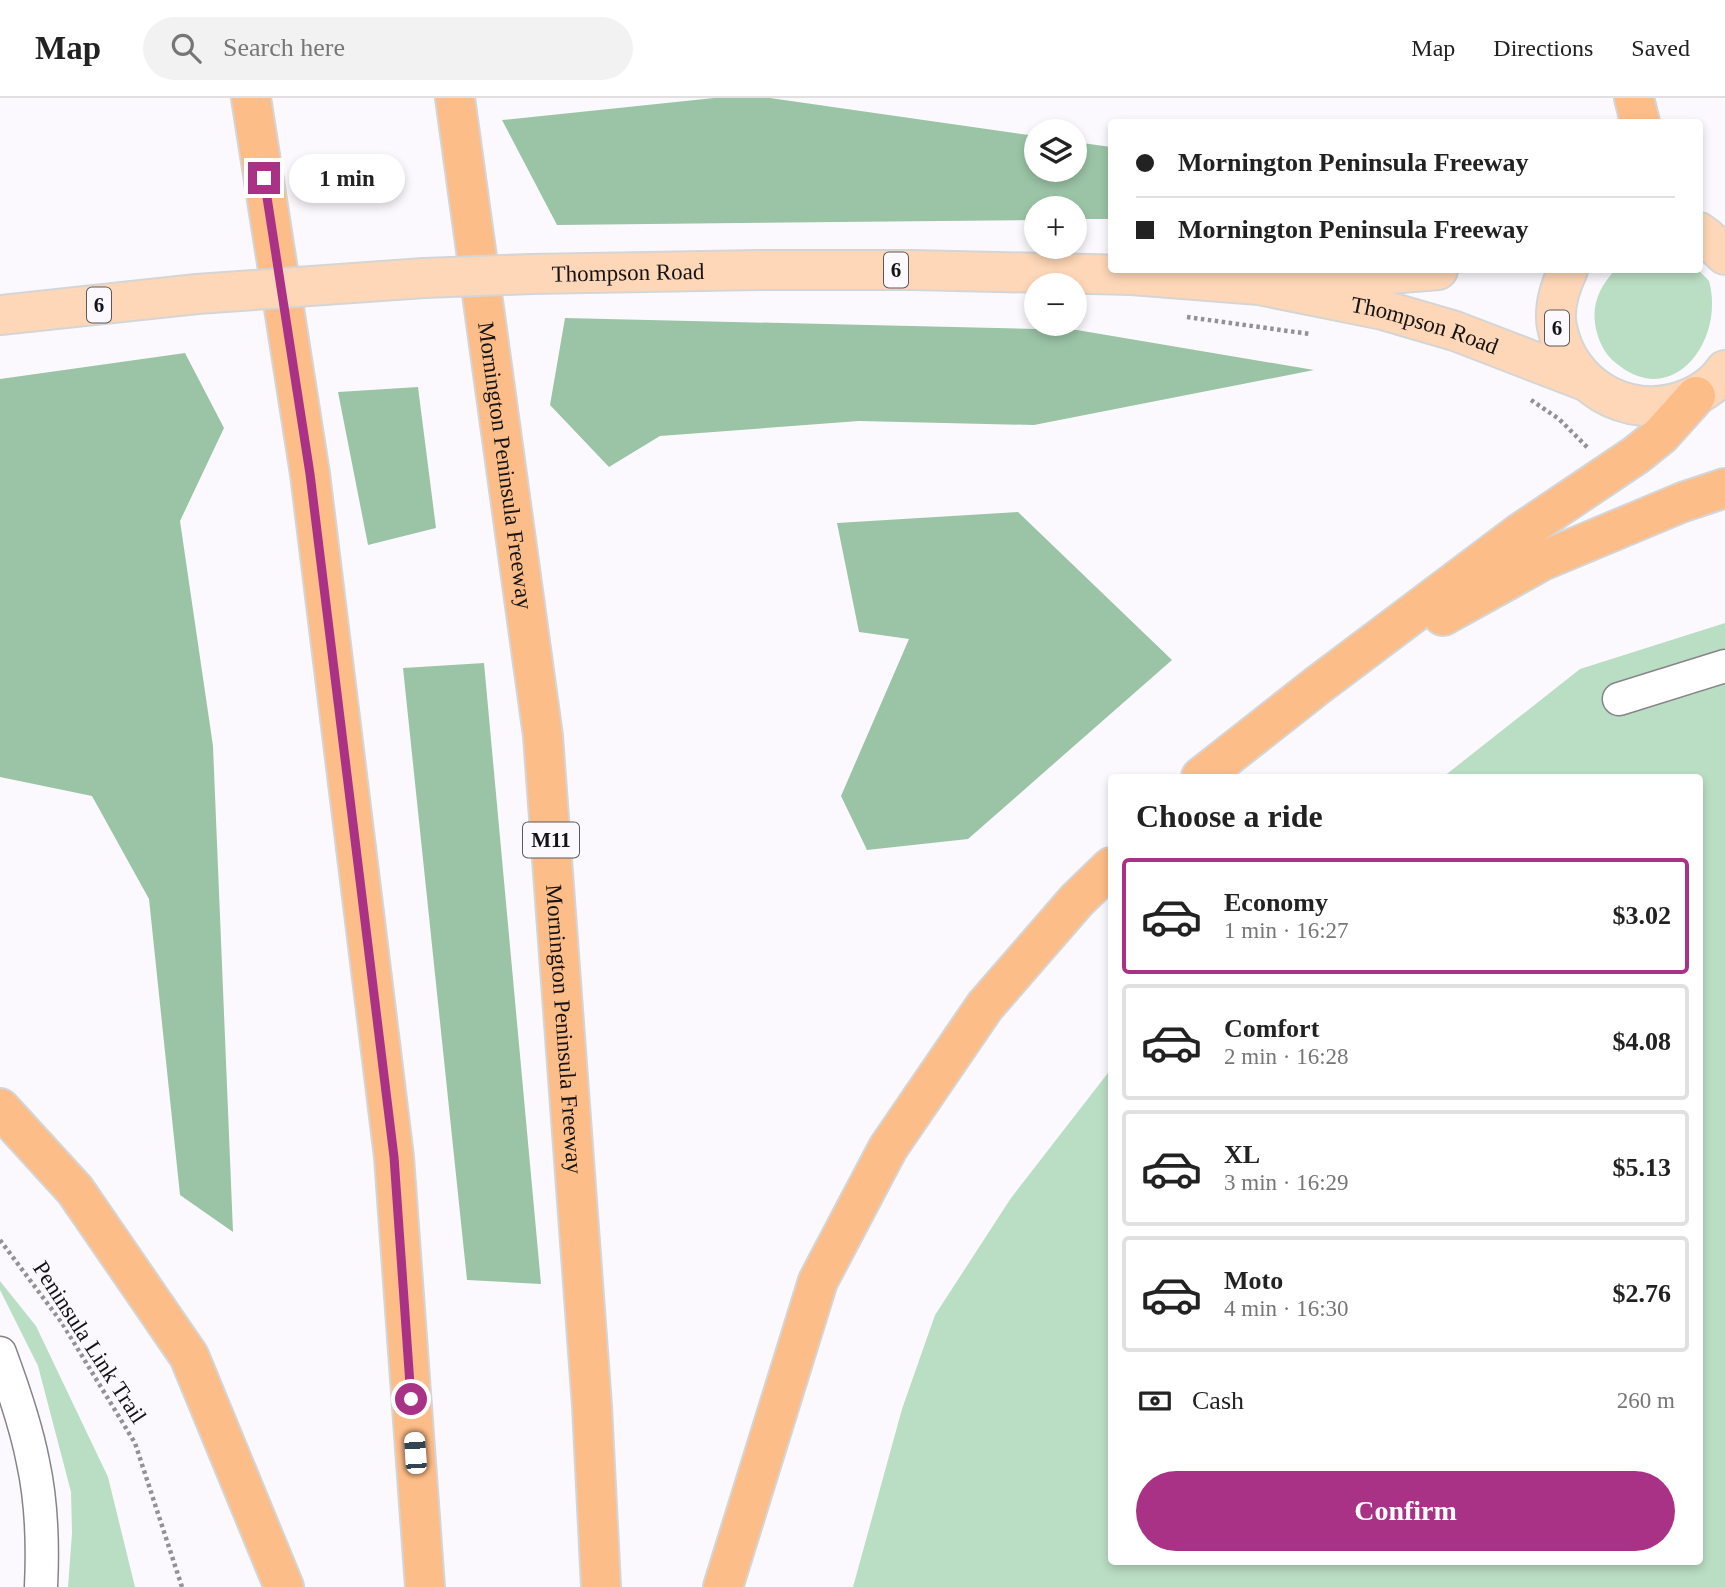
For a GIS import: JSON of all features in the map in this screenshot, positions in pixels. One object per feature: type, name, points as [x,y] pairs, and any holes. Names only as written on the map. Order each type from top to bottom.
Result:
[{"type":"highway","points":[[251,98],[310,474],[394,1157],[425,1587]]},
{"type":"highway","name":"Mornington Peninsula Freeway","points":[[455,98],[543,736],[592,1406],[601,1587]]},
{"type":"highway","points":[[1634,98],[1639,119]]},
{"type":"highway","points":[[1205,774],[1520,533],[1636,455],[1711,387]]},
{"type":"highway","points":[[1318,685],[1542,561],[1683,502],[1725,488]]},
{"type":"highway","points":[[723,1587],[818,1281],[888,1148],[985,1006],[1077,900],[1108,870]]},
{"type":"highway","points":[[0,1108],[75,1190],[189,1356],[284,1587]]},
{"type":"main road","name":"Thompson Road","points":[[0,315],[197,294],[424,278],[532,274],[913,270],[1132,275],[1259,285],[1383,310],[1455,331],[1585,381]]},
{"type":"main road","name":"Thompson Road","points":[[1259,285],[1402,273]]},
{"type":"main road","name":"6","points":[[1566,273],[1558,293],[1556,325],[1566,355],[1585,381],[1609,398],[1638,406],[1668,406],[1711,387]]},
{"type":"street","points":[[1619,699],[1725,666]]},
{"type":"street","points":[[0,1353],[34,1462],[43,1550],[41,1587]]},
{"type":"path","points":[[1185,317],[1320,335]]},
{"type":"path","points":[[1529,399],[1559,419],[1612,471]]},
{"type":"path","name":"Peninsula Link Trail","points":[[0,1240],[62,1323],[135,1443],[182,1587]]},
{"type":"green space","points":[[714,98],[770,98],[1024,134],[1024,182],[1087,182],[1087,144],[1108,147],[1108,219],[1087,219],[1087,196],[1024,196],[1024,220],[557,225],[502,120]]},
{"type":"green space","points":[[1613,273],[1701,273],[1709,281],[1712,303],[1710,324],[1703,344],[1692,360],[1677,372],[1660,378],[1641,377],[1617,364],[1603,348],[1595,324],[1595,307],[1604,284]]},
{"type":"green space","points":[[565,318],[1024,329],[1024,336],[1087,336],[1087,332],[1314,370],[1034,425],[859,421],[660,436],[609,467],[550,405]]},
{"type":"green space","points":[[185,353],[224,428],[180,521],[213,746],[233,1232],[180,1195],[149,899],[92,796],[0,777],[0,379]]},
{"type":"green space","points":[[418,387],[436,528],[368,545],[338,392]]},
{"type":"green space","points":[[1018,512],[1172,660],[968,839],[867,850],[841,796],[909,639],[859,632],[837,523]]},
{"type":"green space","points":[[1725,623],[1725,1587],[853,1587],[902,1409],[935,1315],[1011,1198],[1108,1073],[1108,1565],[1703,1565],[1703,774],[1447,774],[1580,669]]},
{"type":"green space","points":[[484,663],[541,1284],[467,1280],[403,668]]},
{"type":"green space","points":[[0,1281],[36,1326],[108,1477],[135,1587],[68,1587],[72,1533],[71,1492],[38,1366],[0,1290]]},
{"type":"route","points":[[264,178],[310,474],[394,1157],[411,1399]]}]
